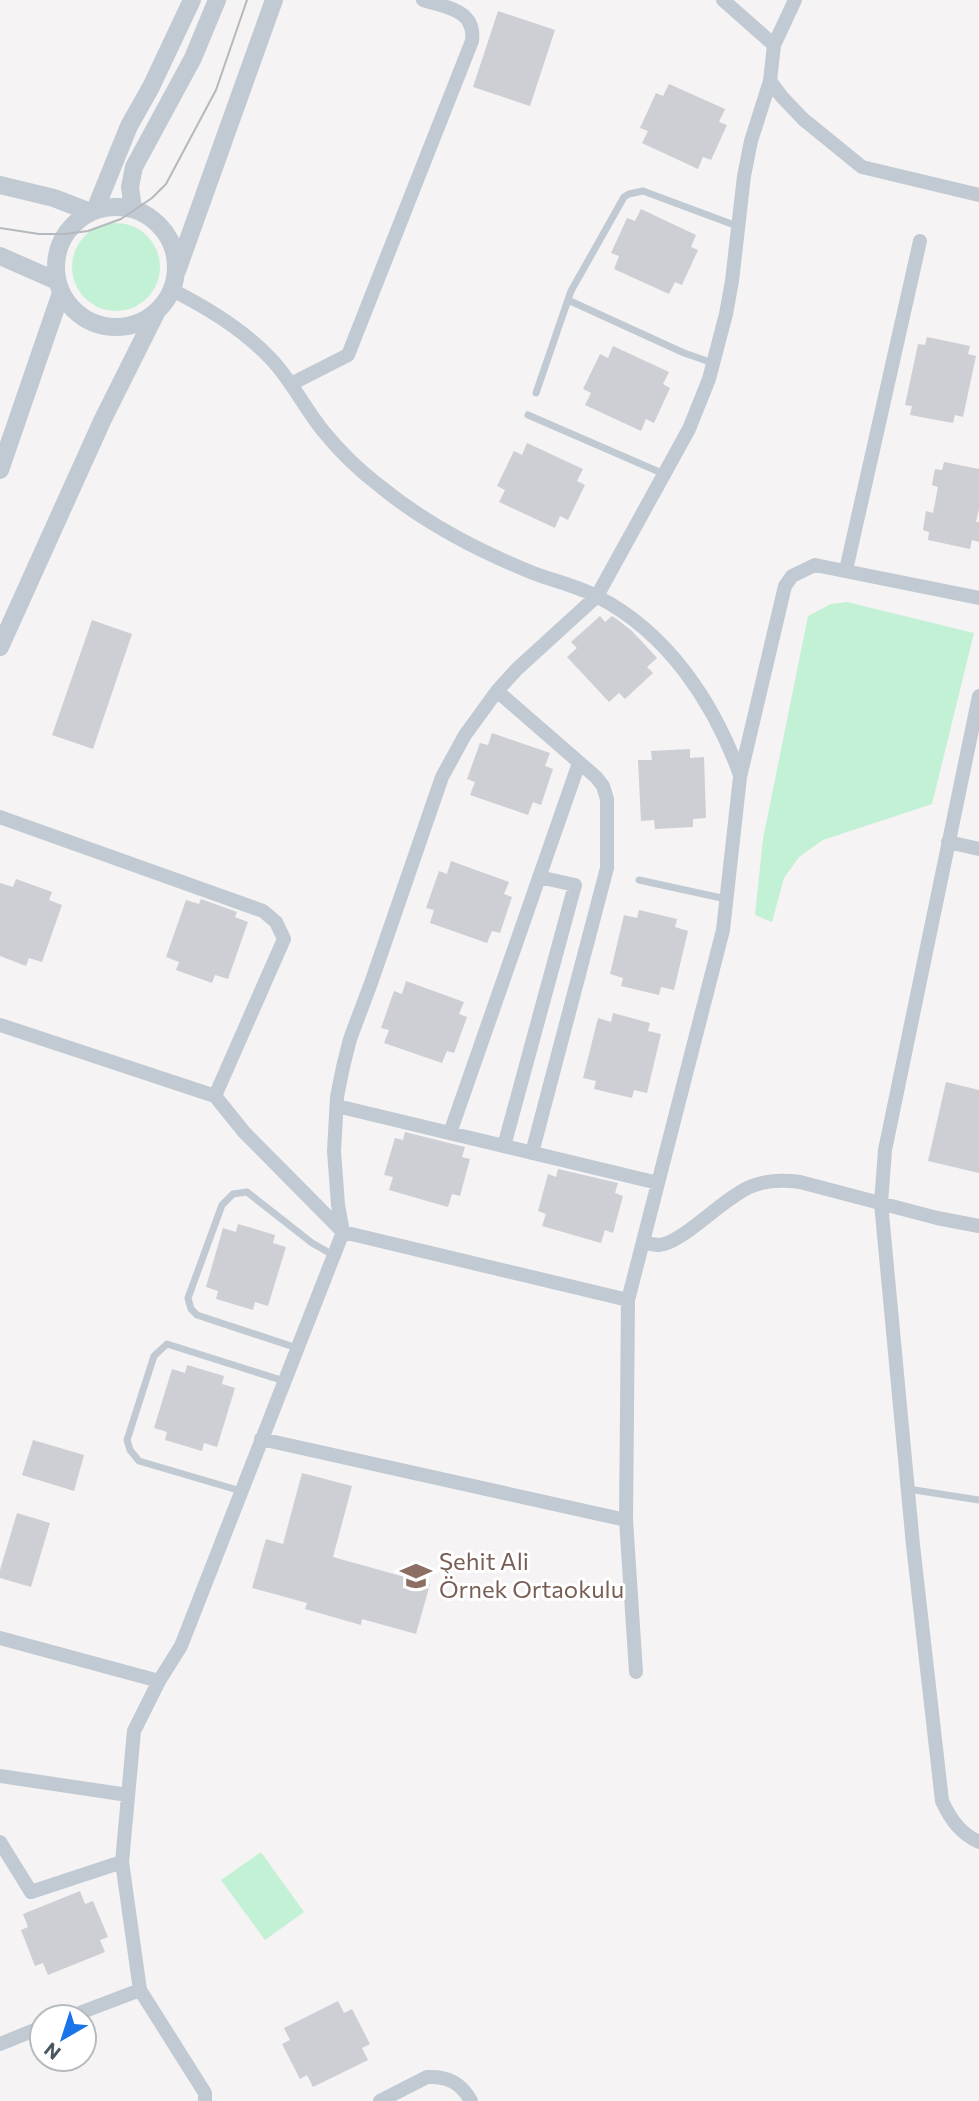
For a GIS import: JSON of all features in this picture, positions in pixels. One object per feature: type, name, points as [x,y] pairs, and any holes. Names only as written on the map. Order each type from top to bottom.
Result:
[{"type":"street","points":[[93,211],[129,126],[156,77],[192,0]]},
{"type":"street","points":[[133,209],[130,187],[134,167],[193,58],[217,0]]},
{"type":"street","points":[[0,256],[59,287],[77,313],[99,325],[124,327],[148,318],[157,311],[166,301],[173,284],[274,0]]},
{"type":"street","points":[[291,384],[348,355],[472,41],[472,30],[467,18],[455,10],[423,0]]},
{"type":"street","points":[[723,0],[774,45]]},
{"type":"street","points":[[205,2101],[205,2093],[140,1990],[122,1862],[134,1731],[159,1681],[181,1646],[343,1231],[334,1151],[342,1068],[350,1038],[442,778],[465,735],[497,691],[597,596],[689,429],[714,364],[730,292],[737,226],[751,141],[769,81],[774,45],[795,0]]},
{"type":"street","points":[[769,81],[803,119],[862,167],[979,195]]},
{"type":"street","points":[[0,186],[47,196],[93,211]]},
{"type":"street","points":[[0,470],[59,287],[56,256],[60,244],[74,223],[93,211],[107,207],[133,209],[155,221],[170,241],[176,265],[173,284]]},
{"type":"street","points":[[846,570],[920,241]]},
{"type":"street","points":[[173,284],[232,325],[272,360],[323,431],[362,472],[397,499],[439,526],[499,557],[531,572],[597,596],[642,627],[680,666],[704,698],[722,730],[740,777]]},
{"type":"street","points":[[0,647],[69,493],[157,311]]},
{"type":"street","points":[[636,1671],[626,1520],[628,1300],[723,930],[740,777],[785,586],[792,576],[815,565],[979,598]]},
{"type":"street","points":[[497,691],[600,781],[606,792],[607,868],[532,1153]]},
{"type":"street","points":[[979,696],[885,1150],[881,1203],[908,1489],[942,1801],[952,1821],[969,1837],[979,1842]]},
{"type":"street","points":[[450,1133],[579,763]]},
{"type":"street","points":[[0,817],[255,908],[276,922],[284,939],[215,1096]]},
{"type":"street","points":[[948,842],[979,849]]},
{"type":"street","points":[[504,1146],[575,885],[539,877]]},
{"type":"street","points":[[0,1025],[215,1096],[244,1132],[343,1231],[628,1300]]},
{"type":"street","points":[[337,1106],[658,1183]]},
{"type":"street","points":[[643,1242],[660,1245],[675,1240],[750,1186],[783,1180],[979,1226]]},
{"type":"street","points":[[261,1439],[626,1520]]},
{"type":"street","points":[[0,1638],[159,1681]]},
{"type":"street","points":[[0,1776],[128,1795]]},
{"type":"street","points":[[0,1842],[31,1892],[122,1862]]},
{"type":"street","points":[[98,2006],[140,1990]]},
{"type":"street","points":[[0,2044],[28,2033]]},
{"type":"street","points":[[380,2101],[427,2077],[435,2077],[459,2084],[471,2101]]},
{"type":"lane","points":[[536,393],[568,300],[621,201],[629,194],[643,191],[737,226]]},
{"type":"lane","points":[[568,300],[714,364]]},
{"type":"lane","points":[[528,415],[665,474]]},
{"type":"lane","points":[[639,880],[726,899]]},
{"type":"lane","points":[[297,1348],[197,1315],[191,1309],[188,1298],[222,1205],[233,1194],[247,1192],[313,1243],[333,1255]]},
{"type":"lane","points":[[241,1491],[139,1461],[130,1450],[127,1440],[154,1356],[167,1344],[284,1381]]},
{"type":"lane","points":[[908,1489],[979,1500]]},
{"type":"green space","points":[[116,223],[133,226],[147,236],[157,250],[160,267],[157,284],[147,298],[133,308],[116,311],[99,308],[85,298],[75,284],[72,267],[75,250],[85,236],[99,226]]},
{"type":"green space","points":[[847,602],[974,633],[932,804],[823,840],[799,857],[784,878],[772,922],[755,915],[763,839],[808,616],[831,604]]},
{"type":"green space","points":[[261,1852],[304,1912],[265,1940],[221,1880]]},
{"type":"building","points":[[498,11],[555,30],[530,106],[473,87]]},
{"type":"building","points":[[669,84],[725,109],[719,122],[727,125],[711,160],[703,157],[698,169],[642,143],[648,131],[640,128],[656,93],[663,96]]},
{"type":"building","points":[[641,209],[696,235],[691,247],[698,250],[682,285],[675,282],[669,294],[614,269],[619,256],[611,253],[627,218],[635,221]]},
{"type":"building","points":[[927,337],[970,346],[968,354],[976,356],[963,417],[955,415],[953,423],[910,415],[912,406],[905,405],[918,344],[925,345]]},
{"type":"building","points":[[613,346],[669,372],[663,384],[670,388],[654,423],[646,419],[641,431],[585,405],[591,393],[583,389],[600,354],[608,358]]},
{"type":"building","points":[[527,443],[583,469],[577,481],[585,485],[568,520],[560,516],[555,528],[499,502],[505,490],[497,486],[514,451],[522,455]]},
{"type":"building","points":[[944,462],[979,469],[979,509],[976,522],[979,522],[979,542],[972,540],[970,549],[928,540],[929,532],[923,530],[926,511],[933,513],[938,487],[932,485],[935,469],[942,470]]},
{"type":"building","points":[[600,616],[605,622],[612,616],[618,620],[657,658],[647,667],[653,673],[625,699],[619,693],[609,702],[567,657],[577,648],[571,642]]},
{"type":"building","points":[[92,620],[132,634],[93,749],[52,735]]},
{"type":"building","points":[[492,733],[550,753],[545,766],[553,769],[541,805],[533,802],[528,815],[470,795],[475,782],[467,779],[480,743],[488,745]]},
{"type":"building","points":[[690,749],[690,758],[704,757],[706,818],[693,819],[693,827],[655,829],[654,820],[641,821],[638,760],[652,760],[651,751]]},
{"type":"building","points":[[451,861],[509,882],[504,894],[512,897],[500,933],[492,931],[487,943],[430,923],[434,910],[426,908],[439,871],[447,874]]},
{"type":"building","points":[[16,879],[52,892],[49,900],[62,905],[42,962],[29,958],[26,966],[0,956],[0,883],[13,887]]},
{"type":"building","points":[[201,899],[237,912],[235,917],[248,922],[228,979],[215,975],[212,983],[176,970],[179,962],[166,957],[186,900],[199,904]]},
{"type":"building","points":[[639,910],[677,919],[675,927],[688,931],[674,990],[661,987],[659,995],[621,986],[623,978],[610,974],[624,915],[637,918]]},
{"type":"building","points":[[406,981],[464,1002],[459,1014],[467,1017],[454,1053],[447,1051],[442,1063],[384,1043],[389,1030],[381,1028],[394,991],[402,994]]},
{"type":"building","points":[[613,1013],[650,1023],[648,1031],[661,1034],[647,1093],[634,1090],[632,1098],[594,1089],[596,1081],[583,1078],[598,1018],[611,1022]]},
{"type":"building","points":[[946,1082],[979,1090],[979,1173],[928,1161]]},
{"type":"building","points":[[405,1132],[465,1147],[462,1157],[470,1159],[460,1196],[452,1194],[448,1207],[389,1190],[393,1177],[384,1175],[395,1138],[403,1140]]},
{"type":"building","points":[[558,1169],[618,1183],[615,1193],[623,1196],[613,1233],[605,1230],[601,1243],[542,1226],[546,1214],[538,1211],[548,1174],[556,1177]]},
{"type":"building","points":[[238,1224],[275,1235],[273,1243],[286,1247],[268,1306],[255,1302],[253,1310],[216,1299],[218,1291],[206,1287],[223,1228],[236,1232]]},
{"type":"building","points":[[187,1365],[224,1376],[222,1384],[235,1388],[217,1447],[204,1443],[202,1451],[165,1440],[167,1432],[154,1428],[172,1369],[185,1373]]},
{"type":"building","points":[[33,1440],[84,1455],[74,1491],[22,1475]]},
{"type":"building","points":[[302,1473],[352,1486],[333,1557],[430,1584],[416,1634],[362,1619],[361,1625],[305,1609],[307,1603],[252,1588],[266,1539],[283,1544]]},
{"type":"building","points":[[17,1513],[50,1523],[31,1587],[0,1578]]},
{"type":"building","points":[[80,1891],[85,1904],[93,1901],[108,1937],[100,1940],[105,1952],[48,1975],[43,1963],[35,1966],[21,1930],[28,1927],[23,1914]]},
{"type":"building","points":[[338,2001],[344,2013],[352,2009],[370,2044],[362,2048],[368,2060],[313,2087],[307,2075],[300,2079],[282,2044],[290,2040],[284,2028]]},
{"type":"tram line","points":[[0,228],[39,234],[88,231],[121,219],[152,198],[166,184],[216,90],[247,0]]},
{"type":"place","name":"Şehit Ali Örnek Ortaokulu","points":[[416,1576]]}]
